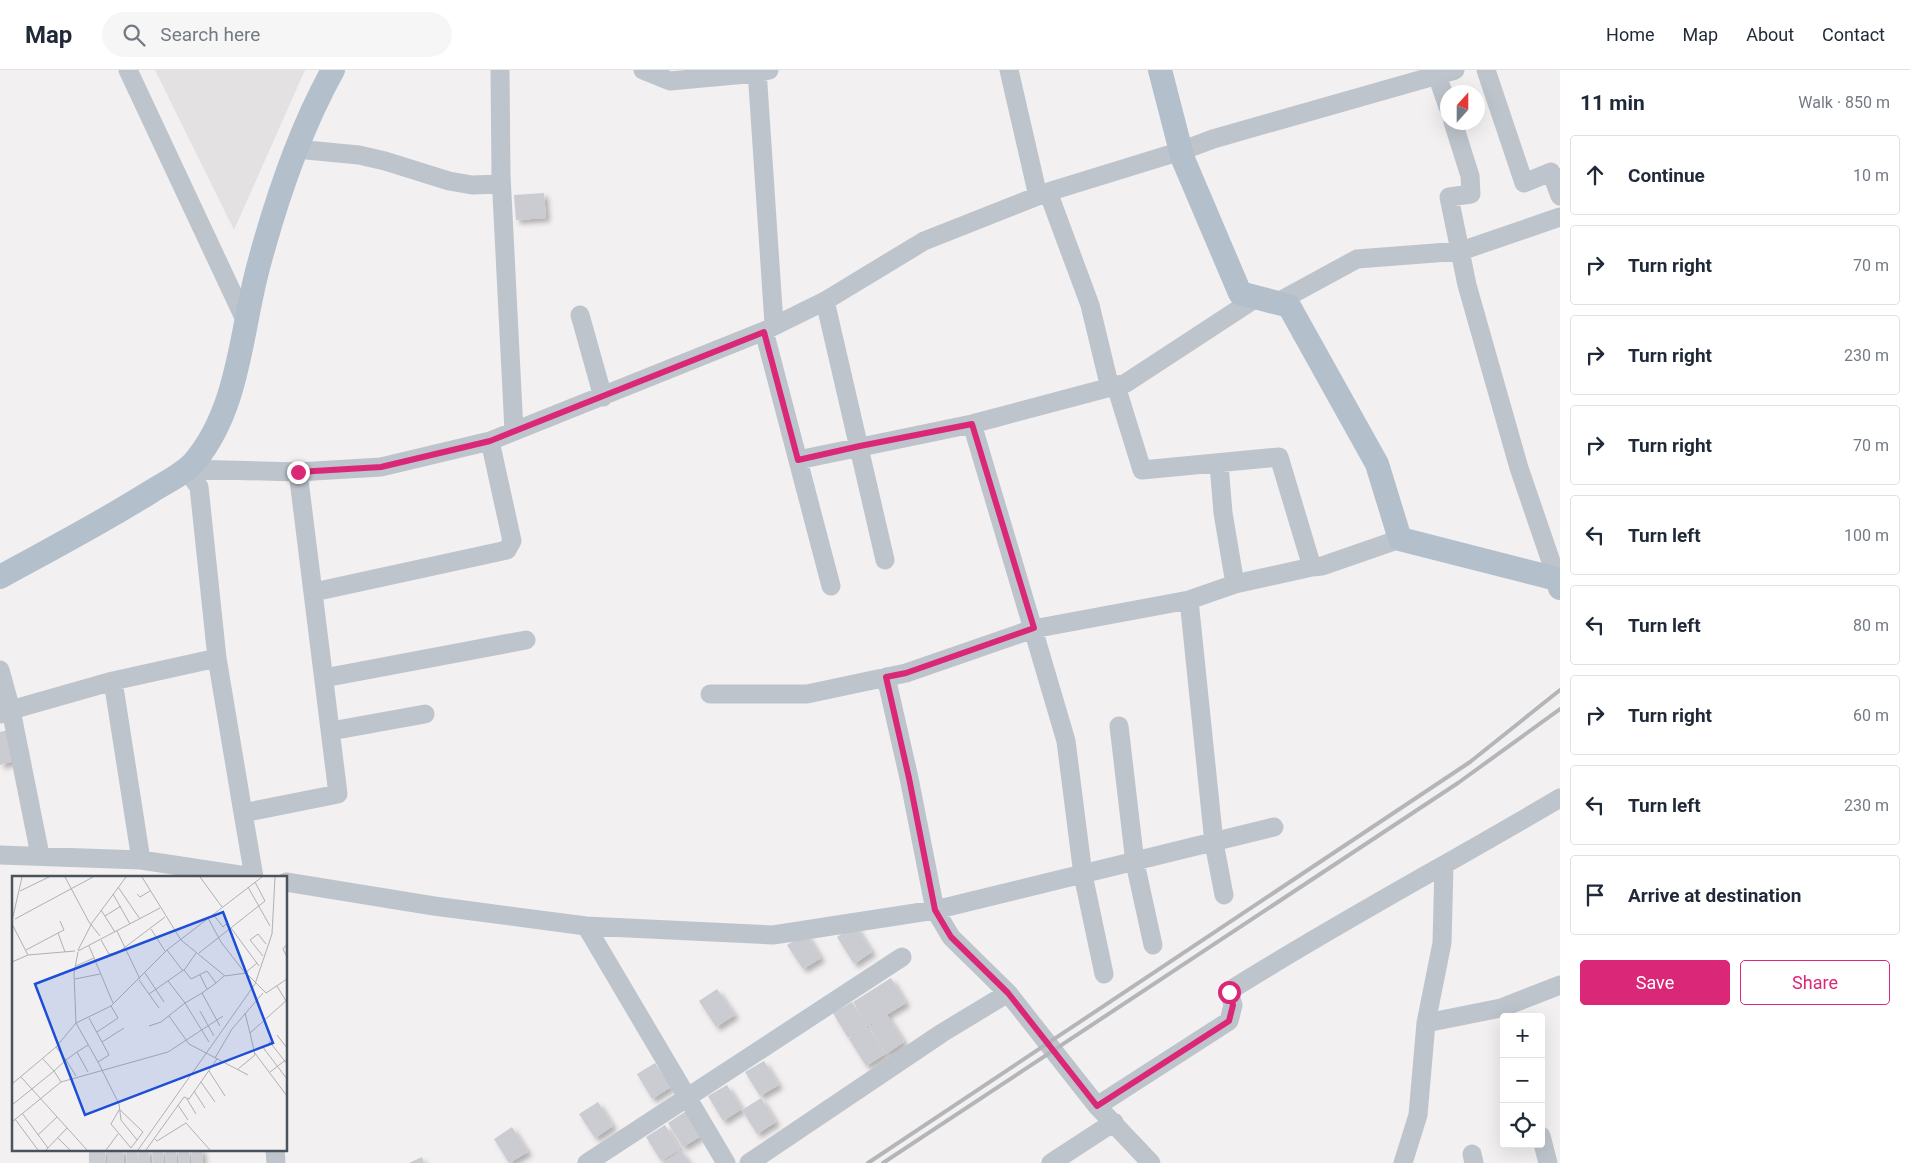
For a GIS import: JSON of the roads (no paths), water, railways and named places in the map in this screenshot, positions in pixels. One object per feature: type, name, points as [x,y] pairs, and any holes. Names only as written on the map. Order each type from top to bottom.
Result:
[{"type":"main road","points":[[0,576],[112,517],[186,469],[202,450],[221,416],[238,367],[258,266],[296,149],[314,102],[333,70]]},
{"type":"main road","points":[[1160,70],[1181,151],[1240,293],[1289,306],[1377,464],[1400,539],[1558,578]]},
{"type":"street","points":[[128,70],[246,324]]},
{"type":"street","points":[[500,70],[501,184],[514,431]]},
{"type":"street","points":[[643,70],[670,81],[761,71],[769,328],[798,460],[831,586]]},
{"type":"street","points":[[1009,70],[1043,194],[1090,305],[1113,387],[1142,470],[1279,457],[1312,567]]},
{"type":"street","points":[[186,469],[298,472],[381,467],[490,441],[603,397],[769,328],[825,300],[924,241],[1043,194],[1181,151],[1213,139],[1455,70]]},
{"type":"street","points":[[1486,70],[1524,183],[1551,172],[1560,196]]},
{"type":"street","points":[[1437,75],[1440,85]]},
{"type":"street","points":[[1455,130],[1470,176],[1471,194],[1449,197],[1461,251],[1466,285],[1519,468],[1558,578]]},
{"type":"street","points":[[296,149],[359,155],[449,181],[472,185],[501,184]]},
{"type":"street","points":[[798,460],[972,424],[1126,383],[1266,300],[1357,259],[1461,251],[1560,218]]},
{"type":"street","points":[[825,300],[885,560]]},
{"type":"street","points":[[580,315],[603,397]]},
{"type":"street","points":[[972,424],[1066,740],[1083,875],[1104,974]]},
{"type":"street","points":[[314,592],[507,550],[512,541],[490,441]]},
{"type":"street","points":[[1219,464],[1223,513],[1235,584]]},
{"type":"street","points":[[186,469],[199,487],[217,658],[253,876]]},
{"type":"street","points":[[243,813],[338,794],[298,472]]},
{"type":"street","points":[[710,694],[807,694],[906,673],[1034,628],[1189,600],[1235,584],[1322,566],[1400,539]]},
{"type":"street","points":[[1189,600],[1214,843],[1224,894]]},
{"type":"street","points":[[324,678],[526,640]]},
{"type":"street","points":[[6,712],[113,680],[217,658]]},
{"type":"street","points":[[0,670],[6,712],[40,855]]},
{"type":"street","points":[[886,677],[909,778],[935,910],[951,937],[1008,993],[1097,1106],[1151,1163]]},
{"type":"street","points":[[113,680],[141,860]]},
{"type":"street","points":[[331,731],[426,714]]},
{"type":"street","points":[[1119,726],[1135,863],[1153,945]]},
{"type":"street","points":[[1097,1106],[1229,1021],[1233,1005],[1229,992],[1301,946],[1560,798]]},
{"type":"street","points":[[288,882],[434,906],[586,926],[773,935],[935,910],[1135,863],[1274,827]]},
{"type":"street","points":[[0,855],[141,860],[246,876]]},
{"type":"street","points":[[1403,1163],[1418,1116],[1426,1023],[1442,943],[1444,866]]},
{"type":"street","points":[[586,926],[726,1163]]},
{"type":"street","points":[[586,1163],[902,957]]},
{"type":"street","points":[[1426,1023],[1501,1008],[1560,985]]},
{"type":"street","points":[[748,1163],[942,1033],[1008,993]]},
{"type":"street","points":[[1051,1163],[1114,1122]]},
{"type":"street","points":[[1544,1148],[1548,1163]]},
{"type":"street","points":[[275,1150],[276,1163]]},
{"type":"railway","points":[[868,1163],[1470,762],[1560,690]]},
{"type":"railway","points":[[883,1163],[1458,783],[1560,709]]}]
